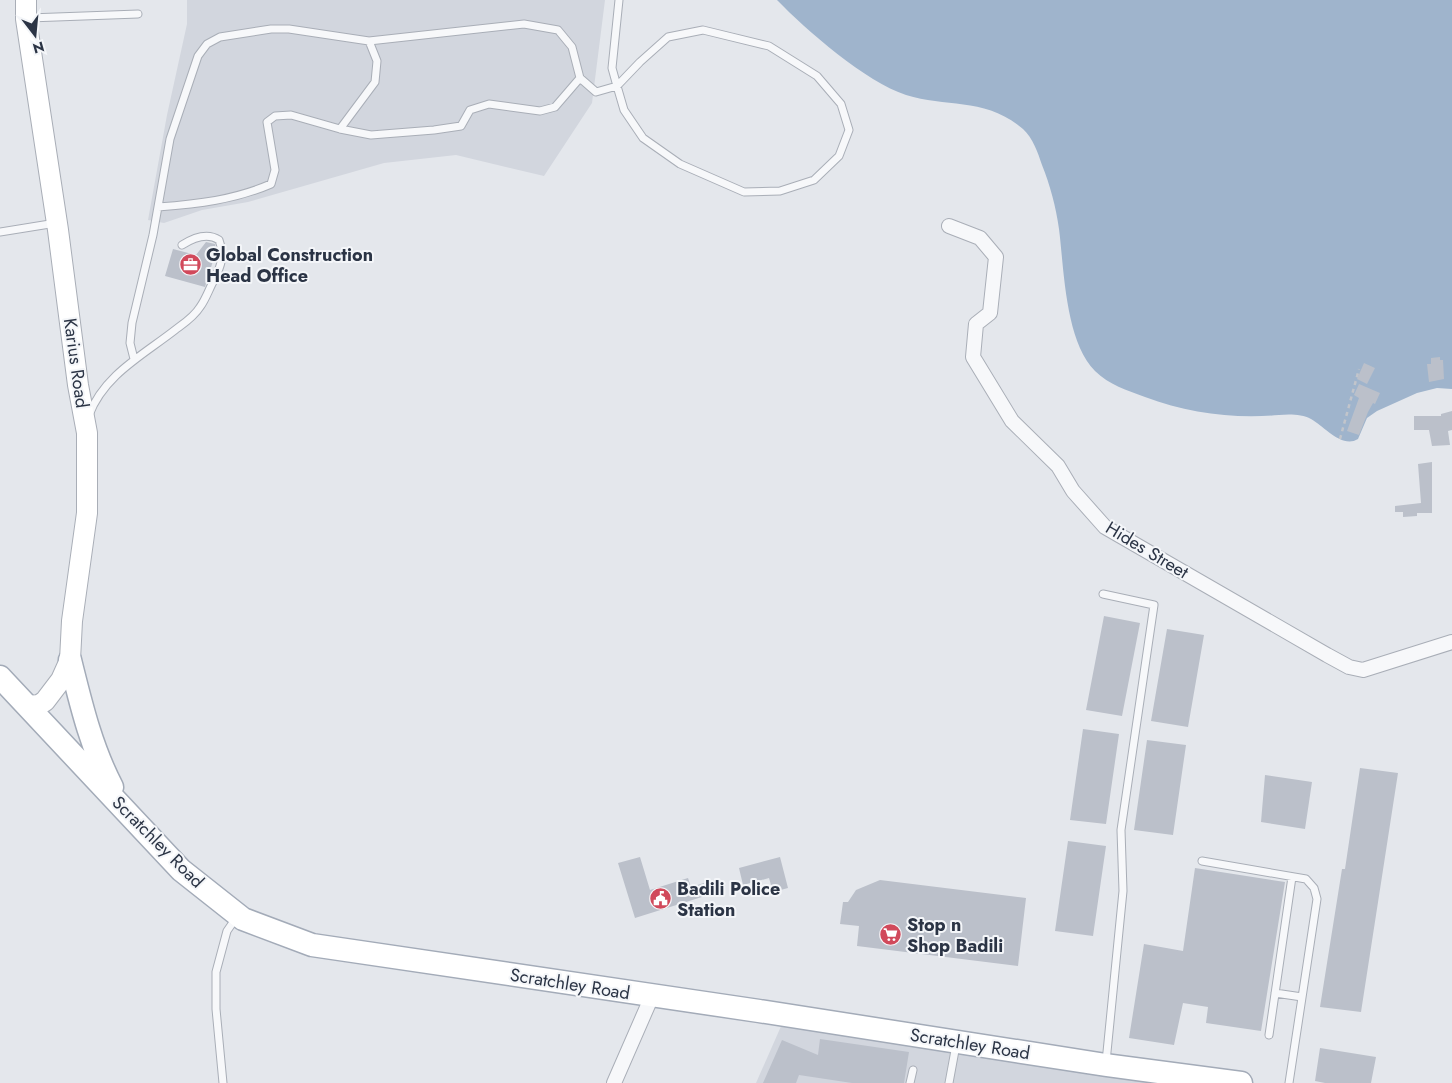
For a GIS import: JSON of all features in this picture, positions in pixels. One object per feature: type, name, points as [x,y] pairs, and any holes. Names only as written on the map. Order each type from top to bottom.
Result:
[{"type":"main road","points":[[70,660],[91,739],[103,770],[123,808]]},
{"type":"main road","name":"Scratchley Road","points":[[0,677],[181,870],[242,919],[312,945],[759,1011],[1106,1065],[1140,1073],[1241,1083]]},
{"type":"street","name":"Karius Road","points":[[26,9],[78,385],[87,433],[86,513],[72,621],[70,660],[61,680],[45,701],[38,705],[28,706]]},
{"type":"street","name":"Hides Street","points":[[949,226],[980,238],[996,257],[990,313],[976,324],[973,357],[1012,421],[1058,466],[1073,491],[1105,527],[1349,666],[1363,670],[1452,642]]},
{"type":"street","points":[[614,1083],[652,996]]},
{"type":"lane","points":[[134,359],[130,343],[132,323],[158,207],[170,140],[198,56],[208,44],[220,37],[271,29],[289,29],[369,41],[524,24],[558,30],[572,47],[580,78],[596,92],[616,86],[668,37],[703,30],[770,46],[817,76],[841,104],[849,130],[839,156],[814,180],[780,191],[744,192],[680,164],[643,138],[624,110],[616,86],[612,68],[619,0]]},
{"type":"lane","points":[[26,9],[138,14]]},
{"type":"lane","points":[[340,129],[375,82],[378,61],[369,41]]},
{"type":"lane","points":[[158,207],[204,204],[248,194],[271,184],[275,170],[267,122],[275,116],[292,115],[340,129],[371,135],[434,130],[461,126],[470,110],[490,104],[540,111],[555,107],[580,78]]},
{"type":"lane","points":[[0,232],[56,223]]},
{"type":"lane","points":[[87,433],[88,417],[100,393],[134,359],[188,320],[200,308],[220,269],[223,252],[219,240],[210,236],[192,239],[182,245]]},
{"type":"lane","points":[[1103,594],[1154,605],[1121,830],[1123,891],[1106,1065]]},
{"type":"lane","points":[[1202,861],[1306,879],[1314,888],[1317,899],[1288,1083]]},
{"type":"lane","points":[[1269,1035],[1292,877]]},
{"type":"lane","points":[[223,1083],[216,1009],[216,972],[227,931],[237,915]]},
{"type":"lane","points":[[1275,993],[1302,997]]},
{"type":"lane","points":[[948,1083],[957,1042]]},
{"type":"lane","points":[[910,1083],[913,1070]]},
{"type":"path","points":[[1340,439],[1359,369]]},
{"type":"shaded area","points":[[187,0],[605,0],[592,103],[544,176],[456,155],[384,163],[248,202],[202,210],[164,223],[148,220],[167,115],[187,24]]},
{"type":"shaded area","points":[[782,1024],[1153,1083],[756,1083]]},
{"type":"water","points":[[777,0],[1452,0],[1452,389],[1437,388],[1417,393],[1377,411],[1367,418],[1358,439],[1346,441],[1304,416],[1287,414],[1245,416],[1194,411],[1161,403],[1112,384],[1095,371],[1085,358],[1077,342],[1068,303],[1054,204],[1048,180],[1037,151],[1027,133],[1009,119],[995,112],[906,95],[873,79],[837,54]]},
{"type":"building","name":"Global Construction Head Office","points":[[206,242],[215,244],[216,251],[205,287],[165,276],[173,249],[196,255]]},
{"type":"building","points":[[1440,357],[1440,360],[1443,360],[1444,379],[1429,382],[1427,364],[1431,364],[1431,358]]},
{"type":"building","points":[[1364,363],[1375,368],[1367,384],[1357,379]]},
{"type":"building","points":[[1359,384],[1380,393],[1375,404],[1373,403],[1368,412],[1359,435],[1347,431],[1359,398],[1354,395]]},
{"type":"building","points":[[1452,411],[1452,430],[1448,431],[1450,445],[1432,446],[1429,430],[1414,430],[1414,416],[1441,416],[1441,414]]},
{"type":"building","points":[[1432,462],[1432,513],[1417,513],[1417,516],[1403,517],[1403,512],[1395,512],[1395,506],[1421,503],[1418,464]]},
{"type":"building","points":[[1104,616],[1140,623],[1122,716],[1086,710]]},
{"type":"building","points":[[1167,629],[1204,635],[1188,727],[1151,721]]},
{"type":"building","points":[[1083,729],[1119,734],[1106,824],[1070,820]]},
{"type":"building","points":[[1147,740],[1186,745],[1173,835],[1134,830]]},
{"type":"building","points":[[1360,768],[1398,773],[1361,1012],[1320,1007],[1342,869],[1345,869]]},
{"type":"building","points":[[1265,775],[1312,782],[1305,829],[1261,822]]},
{"type":"building","points":[[1068,841],[1106,846],[1093,936],[1055,931]]},
{"type":"building","points":[[640,857],[650,890],[688,878],[691,887],[717,879],[721,891],[635,918],[618,863]]},
{"type":"building","points":[[780,857],[788,888],[773,892],[769,878],[743,885],[739,868]]},
{"type":"building","points":[[1195,868],[1285,882],[1261,1031],[1206,1023],[1208,1007],[1183,1003],[1174,1045],[1129,1038],[1144,944],[1183,951]]},
{"type":"building","points":[[880,880],[1026,898],[1018,966],[857,946],[859,926],[840,924],[843,902],[848,902],[856,890]]},
{"type":"building","points":[[820,1039],[909,1052],[904,1083],[852,1083],[799,1075],[796,1083],[763,1083],[782,1040],[818,1055]]},
{"type":"building","points":[[1320,1048],[1376,1057],[1371,1083],[1325,1083],[1315,1081]]},
{"type":"place","name":"Global Construction Head Office","points":[[190,265]]},
{"type":"place","name":"Badili Police Station","points":[[661,899]]},
{"type":"place","name":"Stop n Shop Badili","points":[[891,935]]}]
